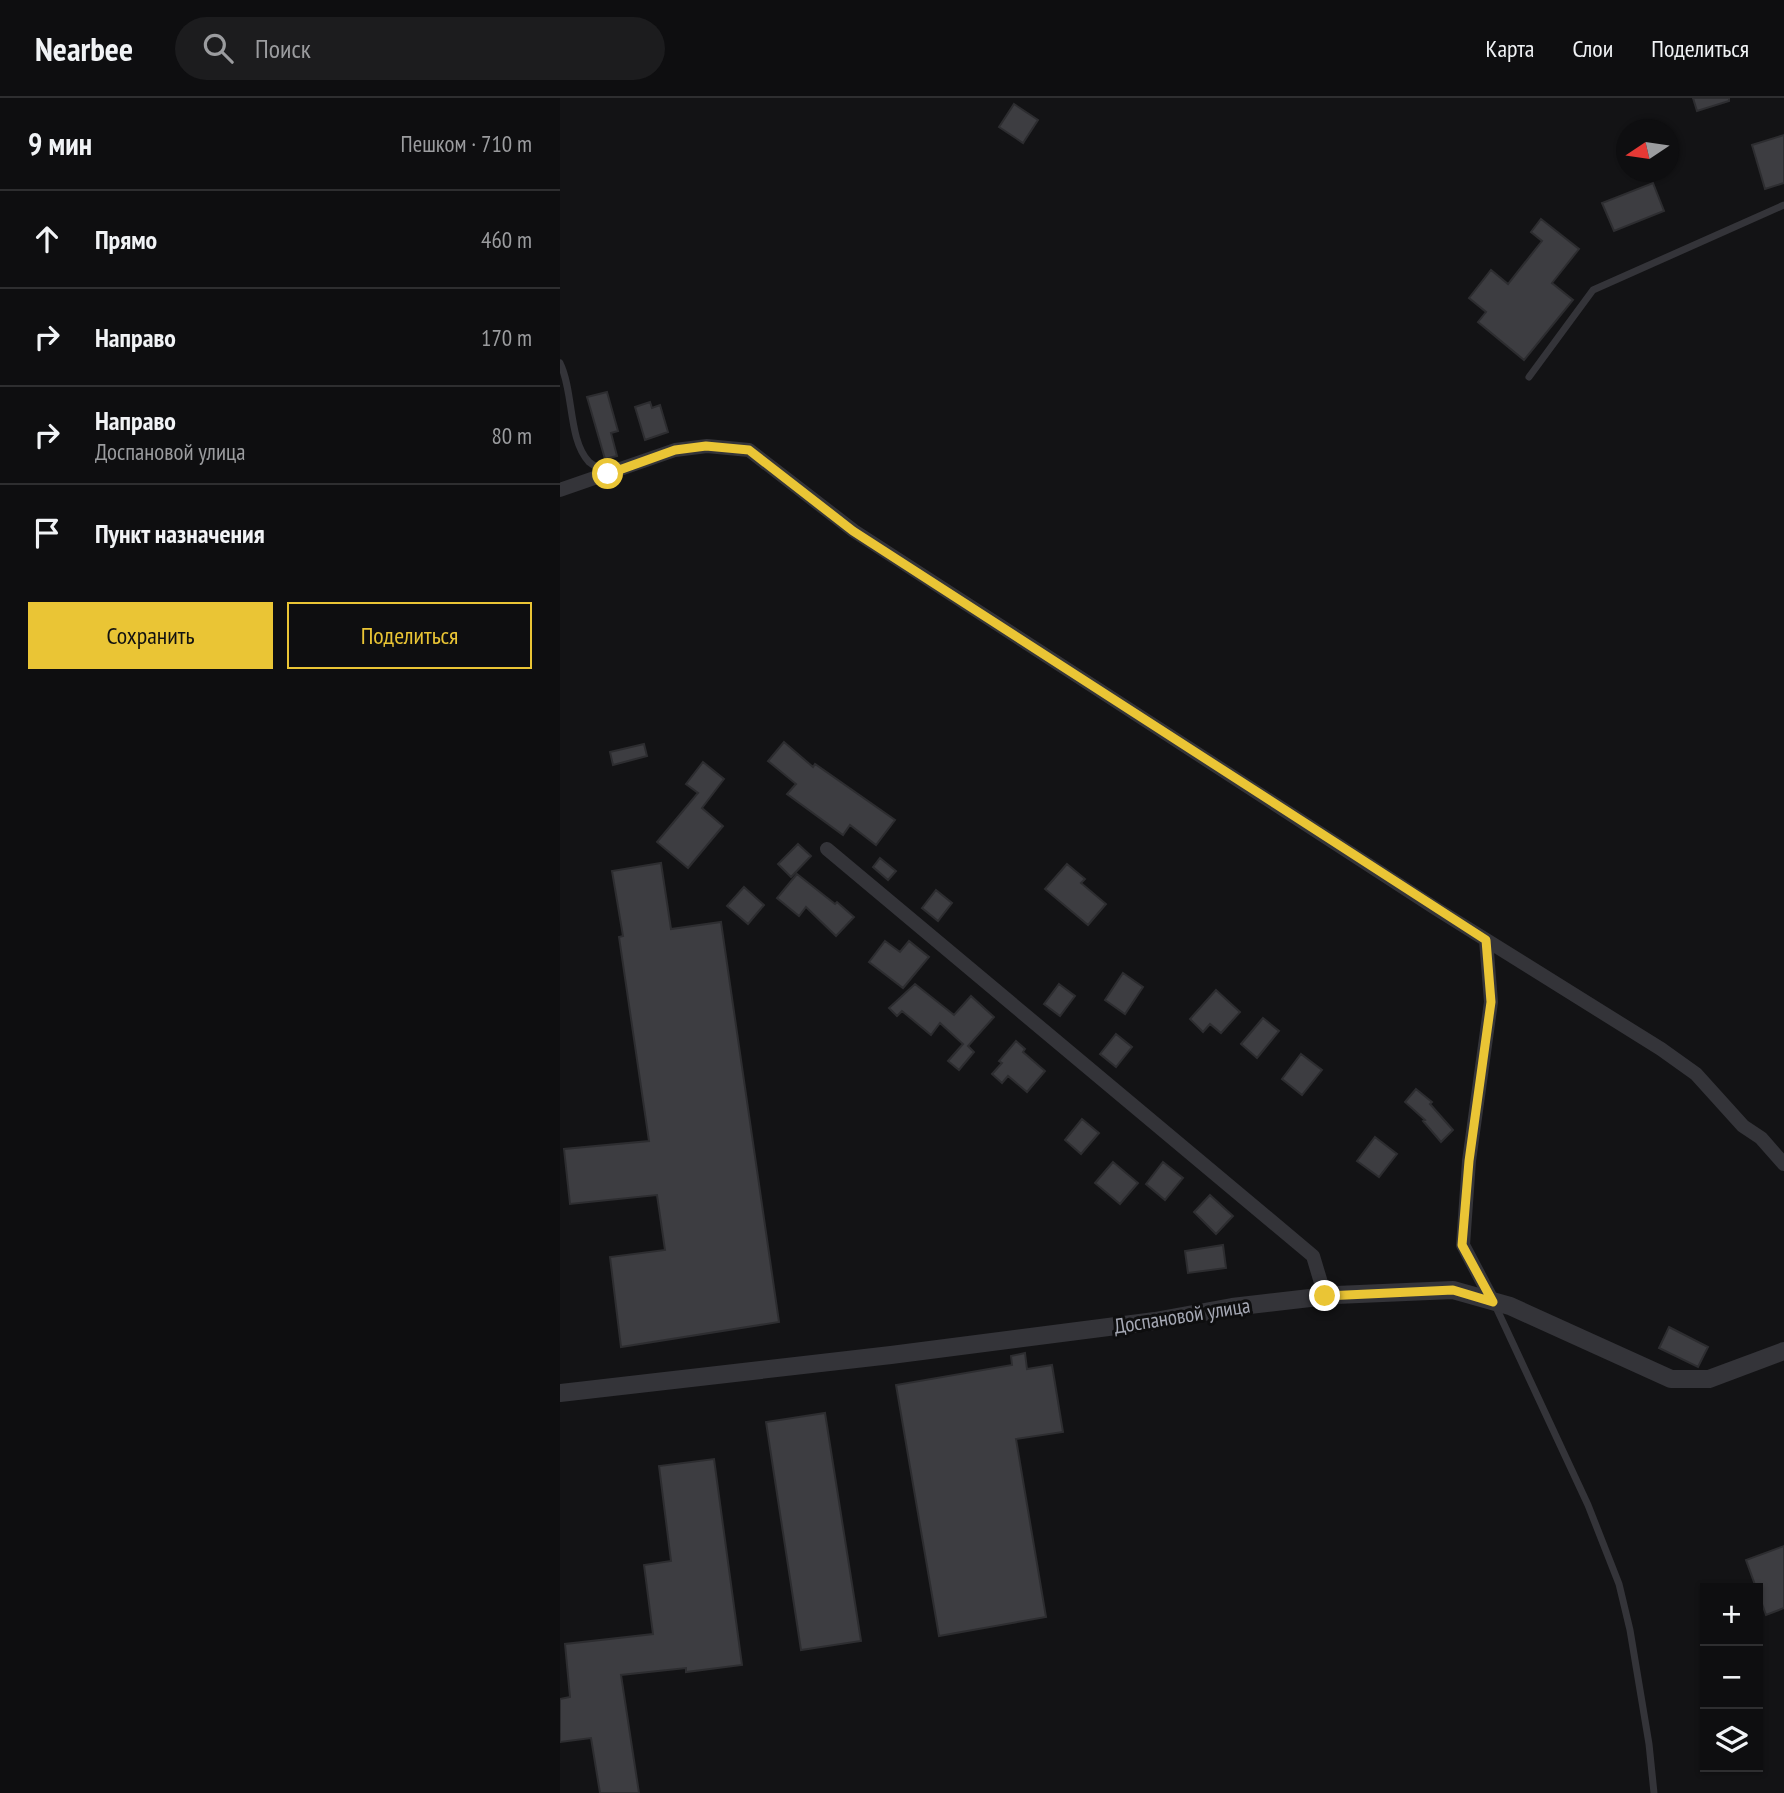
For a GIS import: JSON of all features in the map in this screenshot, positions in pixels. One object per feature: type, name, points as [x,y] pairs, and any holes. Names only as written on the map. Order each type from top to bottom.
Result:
[{"type":"street","points":[[560,490],[675,450],[706,446],[749,450],[853,531],[1486,940],[1661,1049],[1696,1074],[1743,1126],[1761,1138],[1784,1164]]},
{"type":"street","points":[[827,849],[1313,1256],[1325,1296]]},
{"type":"street","points":[[1486,940],[1491,1002],[1469,1161],[1462,1245],[1493,1302]]},
{"type":"street","name":"Доспановой улица","points":[[560,1393],[891,1355],[1325,1296],[1453,1290],[1521,1310],[1671,1379],[1709,1379],[1784,1351]]},
{"type":"lane","points":[[1529,377],[1592,290],[1784,205]]},
{"type":"lane","points":[[560,363],[573,408],[576,439],[589,461],[608,474]]},
{"type":"lane","points":[[1493,1302],[1588,1505],[1619,1584],[1630,1630],[1649,1744],[1654,1793]]},
{"type":"building","points":[[1693,98],[1729,98],[1729,101],[1697,111]]},
{"type":"building","points":[[1014,104],[1038,120],[1023,143],[999,127]]},
{"type":"building","points":[[1784,135],[1784,183],[1765,189],[1752,145]]},
{"type":"building","points":[[1653,183],[1664,211],[1614,231],[1602,203]]},
{"type":"building","points":[[1541,219],[1579,249],[1552,283],[1573,300],[1524,360],[1478,322],[1486,312],[1469,298],[1491,270],[1508,284],[1542,241],[1531,232]]},
{"type":"building","points":[[607,392],[618,431],[611,433],[617,456],[605,459],[587,397]]},
{"type":"building","points":[[650,402],[652,408],[660,405],[668,432],[645,440],[635,407]]},
{"type":"building","points":[[784,742],[813,767],[815,764],[895,820],[876,845],[850,825],[843,835],[787,794],[796,784],[768,761]]},
{"type":"building","points":[[644,744],[647,756],[613,765],[610,752]]},
{"type":"building","points":[[703,762],[724,779],[702,808],[723,826],[688,868],[657,842],[698,793],[686,784]]},
{"type":"building","points":[[798,844],[811,856],[791,877],[778,864]]},
{"type":"building","points":[[880,858],[896,871],[888,880],[873,867]]},
{"type":"building","points":[[661,863],[671,929],[721,922],[779,1322],[621,1347],[610,1257],[665,1250],[657,1195],[570,1204],[564,1149],[649,1141],[612,871]]},
{"type":"building","points":[[1067,864],[1085,879],[1081,883],[1106,904],[1088,925],[1045,889]]},
{"type":"building","points":[[797,874],[854,917],[836,936],[806,907],[799,916],[777,898]]},
{"type":"building","points":[[744,887],[764,905],[748,924],[727,906]]},
{"type":"building","points":[[936,890],[952,903],[938,921],[922,908]]},
{"type":"building","points":[[885,941],[900,952],[909,941],[929,957],[903,988],[869,962]]},
{"type":"building","points":[[1123,973],[1143,987],[1125,1014],[1105,1000]]},
{"type":"building","points":[[915,984],[954,1015],[971,996],[994,1017],[968,1046],[974,1052],[959,1070],[948,1061],[963,1044],[940,1023],[931,1035],[902,1011],[897,1016],[889,1008]]},
{"type":"building","points":[[1059,984],[1075,996],[1060,1016],[1044,1004]]},
{"type":"building","points":[[1216,990],[1240,1012],[1221,1033],[1210,1024],[1203,1032],[1190,1019]]},
{"type":"building","points":[[1263,1018],[1279,1031],[1257,1058],[1241,1044]]},
{"type":"building","points":[[1116,1034],[1132,1047],[1116,1067],[1100,1054]]},
{"type":"building","points":[[1016,1041],[1025,1049],[1023,1052],[1045,1071],[1027,1092],[1008,1076],[1002,1083],[992,1074]]},
{"type":"building","points":[[1301,1054],[1322,1070],[1302,1095],[1282,1079]]},
{"type":"building","points":[[1416,1089],[1432,1102],[1430,1104],[1453,1130],[1441,1142],[1423,1121],[1425,1120],[1405,1102]]},
{"type":"building","points":[[1082,1119],[1099,1133],[1081,1154],[1065,1140]]},
{"type":"building","points":[[1375,1137],[1397,1154],[1379,1177],[1357,1161]]},
{"type":"building","points":[[1113,1162],[1138,1183],[1120,1204],[1095,1183]]},
{"type":"building","points":[[1163,1162],[1183,1178],[1165,1200],[1146,1184]]},
{"type":"building","points":[[1210,1195],[1233,1216],[1216,1234],[1194,1212]]},
{"type":"building","points":[[1223,1245],[1226,1268],[1188,1273],[1185,1251]]},
{"type":"building","points":[[1669,1327],[1708,1347],[1698,1367],[1659,1348]]},
{"type":"building","points":[[1025,1353],[1027,1369],[1052,1365],[1063,1432],[1016,1439],[1046,1617],[939,1636],[896,1385],[1012,1365],[1011,1356]]},
{"type":"building","points":[[825,1413],[861,1641],[801,1650],[766,1422]]},
{"type":"building","points":[[714,1459],[742,1665],[686,1672],[686,1668],[621,1675],[639,1793],[600,1793],[591,1738],[560,1742],[560,1699],[570,1697],[565,1644],[653,1634],[644,1565],[671,1561],[659,1466]]},
{"type":"building","points":[[1784,1546],[1784,1608],[1766,1615],[1763,1607],[1763,1583],[1754,1583],[1746,1560]]},
{"type":"route","points":[[608,474],[675,450],[706,446],[749,450],[853,531],[1486,940],[1491,1002],[1469,1161],[1462,1245],[1493,1302],[1453,1290],[1325,1296]]}]
